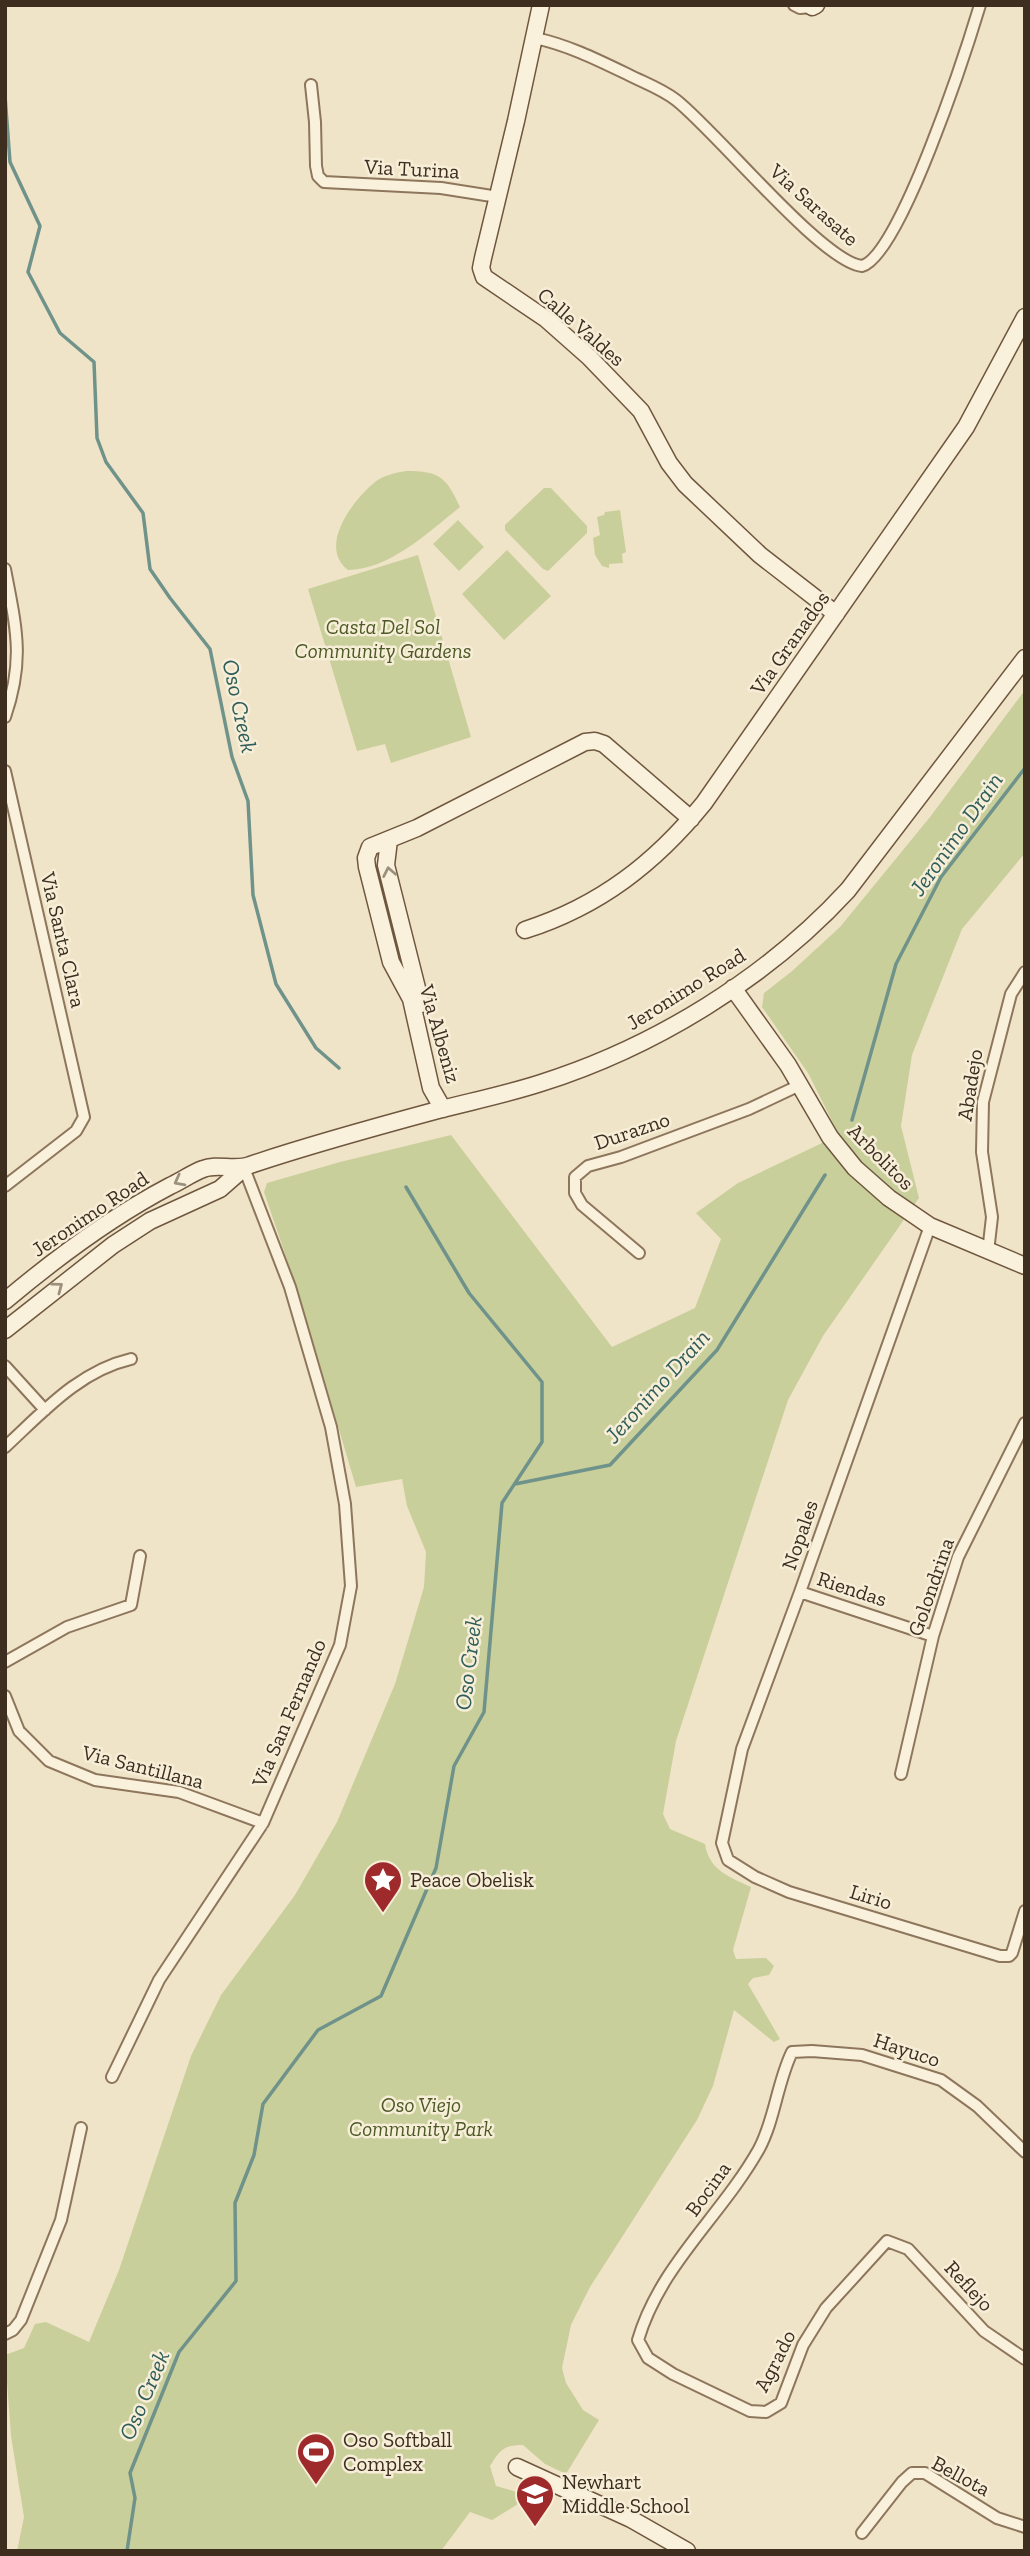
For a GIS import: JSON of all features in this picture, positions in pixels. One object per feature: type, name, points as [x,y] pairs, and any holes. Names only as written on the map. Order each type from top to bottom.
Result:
[{"type":"street","name":"Calle Valdes","points":[[541,5],[483,258],[484,277],[546,319],[589,357],[641,411],[669,463],[685,484],[760,555],[836,614]]},
{"type":"street","points":[[794,5],[800,8],[814,6]]},
{"type":"street","name":"Via Sarasate","points":[[535,37],[569,47],[674,98],[802,225],[846,262],[862,266],[876,258],[912,192],[948,105],[981,5]]},
{"type":"street","name":"Via Turina","points":[[311,85],[316,166],[318,176],[324,182],[441,188],[498,197]]},
{"type":"street","name":"Via Granados","points":[[525,930],[570,915],[630,877],[691,819],[966,427],[1025,317]]},
{"type":"street","points":[[5,569],[17,629],[18,661],[16,685],[5,717]]},
{"type":"street","name":"Jeronimo Road","points":[[5,1301],[28,1281],[131,1207],[206,1167],[244,1168],[315,1144],[529,1087],[579,1070],[641,1043],[733,988],[788,948],[820,921],[848,891],[1025,658]]},
{"type":"street","name":"Via Albeniz","points":[[443,1109],[431,1088],[411,999],[391,962],[367,867],[367,851],[370,847],[445,815],[585,743],[595,741],[604,744],[691,819]]},
{"type":"street","name":"Via Santa Clara","points":[[5,771],[84,1117],[76,1131],[5,1186]]},
{"type":"street","name":"Via Albeniz","points":[[389,840],[386,865],[440,1085],[443,1109]]},
{"type":"street","points":[[377,909],[397,904]]},
{"type":"street","name":"Abadejo","points":[[988,1252],[992,1217],[982,1152],[983,1102],[1011,994],[1025,972]]},
{"type":"street","name":"Arbolitos","points":[[733,988],[800,1085],[830,1138],[855,1168],[888,1198],[930,1226],[1025,1266]]},
{"type":"street","name":"Durazno","points":[[639,1253],[582,1206],[575,1193],[575,1177],[588,1166],[621,1157],[749,1109],[800,1085]]},
{"type":"street","name":"Jeronimo Road","points":[[5,1330],[113,1245],[150,1221],[220,1189],[244,1168]]},
{"type":"street","name":"Via San Fernando","points":[[112,2077],[159,1980],[263,1822],[340,1646],[351,1586],[345,1504],[331,1427],[290,1287],[244,1168]]},
{"type":"street","name":"Nopales","points":[[728,1860],[722,1843],[742,1749],[930,1226]]},
{"type":"street","points":[[5,1447],[64,1393],[95,1371],[110,1363],[131,1359]]},
{"type":"street","points":[[5,1366],[45,1410]]},
{"type":"street","name":"Golondrina","points":[[901,1774],[933,1636],[958,1557],[1025,1423]]},
{"type":"street","points":[[5,1661],[67,1627],[131,1605],[140,1556]]},
{"type":"street","name":"Riendas","points":[[800,1592],[933,1636]]},
{"type":"street","name":"Via Santillana","points":[[5,1696],[19,1731],[49,1761],[95,1780],[179,1792],[263,1822]]},
{"type":"street","name":"Lirio","points":[[728,1860],[755,1877],[789,1892],[1000,1956],[1009,1956],[1013,1952],[1025,1911]]},
{"type":"street","name":"Hayuco","points":[[792,2052],[862,2055],[941,2080],[977,2106],[1025,2152]]},
{"type":"street","name":"Bocina","points":[[638,2340],[644,2320],[666,2276],[735,2187],[760,2147],[782,2072],[792,2052]]},
{"type":"street","points":[[5,2334],[13,2330],[20,2320],[53,2246],[67,2198],[81,2128]]},
{"type":"street","name":"Agrado","points":[[638,2340],[648,2358],[673,2374],[750,2411],[766,2412],[781,2403],[803,2345],[826,2308],[887,2241]]},
{"type":"street","name":"Reflejo","points":[[887,2241],[908,2249],[984,2331],[1025,2358]]},
{"type":"street","points":[[517,2467],[631,2519],[687,2551]]},
{"type":"street","name":"Bellota","points":[[862,2533],[912,2473],[925,2473],[997,2518],[1025,2527]]},
{"type":"green space","points":[[406,471],[427,472],[446,482],[460,507],[394,556],[379,564],[348,570],[339,560],[336,549],[337,536],[349,511],[375,482]]},
{"type":"green space","points":[[544,488],[551,488],[587,526],[587,533],[548,571],[505,530],[505,525]]},
{"type":"green space","points":[[620,510],[626,552],[622,554],[623,563],[609,564],[609,568],[602,566],[595,555],[593,538],[600,535],[597,517],[605,512]]},
{"type":"green space","points":[[458,520],[484,547],[459,571],[433,544]]},
{"type":"green space","points":[[507,550],[551,596],[504,640],[462,594]]},
{"type":"green space","name":"Casta Del Sol Community Gardens","points":[[418,555],[471,737],[391,763],[385,744],[357,751],[308,589]]},
{"type":"green space","name":"Oso Viejo Community Park","points":[[1025,690],[1025,853],[962,929],[912,1055],[901,1126],[919,1198],[823,1336],[788,1400],[676,1741],[663,1814],[670,1829],[705,1844],[711,1860],[721,1872],[751,1887],[733,1950],[736,1959],[766,1958],[774,1966],[769,1975],[753,1978],[748,1984],[780,2039],[774,2042],[734,2010],[713,2086],[697,2120],[590,2287],[571,2325],[562,2368],[566,2383],[583,2410],[599,2420],[566,2474],[545,2464],[523,2445],[503,2449],[490,2466],[496,2486],[531,2496],[492,2520],[470,2512],[441,2551],[17,2551],[24,2517],[11,2436],[5,2355],[24,2348],[35,2324],[46,2322],[89,2342],[119,2270],[191,2056],[221,1995],[295,1895],[337,1822],[395,1684],[424,1587],[426,1552],[407,1506],[402,1479],[356,1487],[300,1298],[264,1192],[267,1183],[451,1135],[612,1347],[695,1308],[721,1239],[696,1213],[738,1183],[839,1135],[808,1073],[762,1007],[764,993],[840,927],[930,817]]},
{"type":"waterway","name":"Oso Creek","points":[[5,96],[10,162],[40,226],[28,272],[60,333],[94,362],[97,438],[106,462],[143,513],[150,569],[210,649],[232,757],[248,801],[253,895],[276,984],[316,1048],[339,1068]]},
{"type":"waterway","name":"Jeronimo Drain","points":[[852,1120],[896,964],[941,877],[1025,768]]},
{"type":"waterway","name":"Jeronimo Drain","points":[[515,1484],[610,1465],[717,1350],[825,1175]]},
{"type":"waterway","name":"Oso Creek","points":[[127,2551],[135,2498],[130,2473],[179,2352],[236,2281],[235,2203],[254,2155],[263,2104],[318,2030],[381,1996],[436,1868],[454,1766],[484,1712],[502,1503],[542,1442],[542,1382],[469,1293],[406,1187]]},
{"type":"place","name":"Peace Obelisk","points":[[383,1914]]},
{"type":"place","name":"Oso Softball Complex","points":[[316,2486]]},
{"type":"place","name":"Newhart Middle School","points":[[535,2528]]}]
